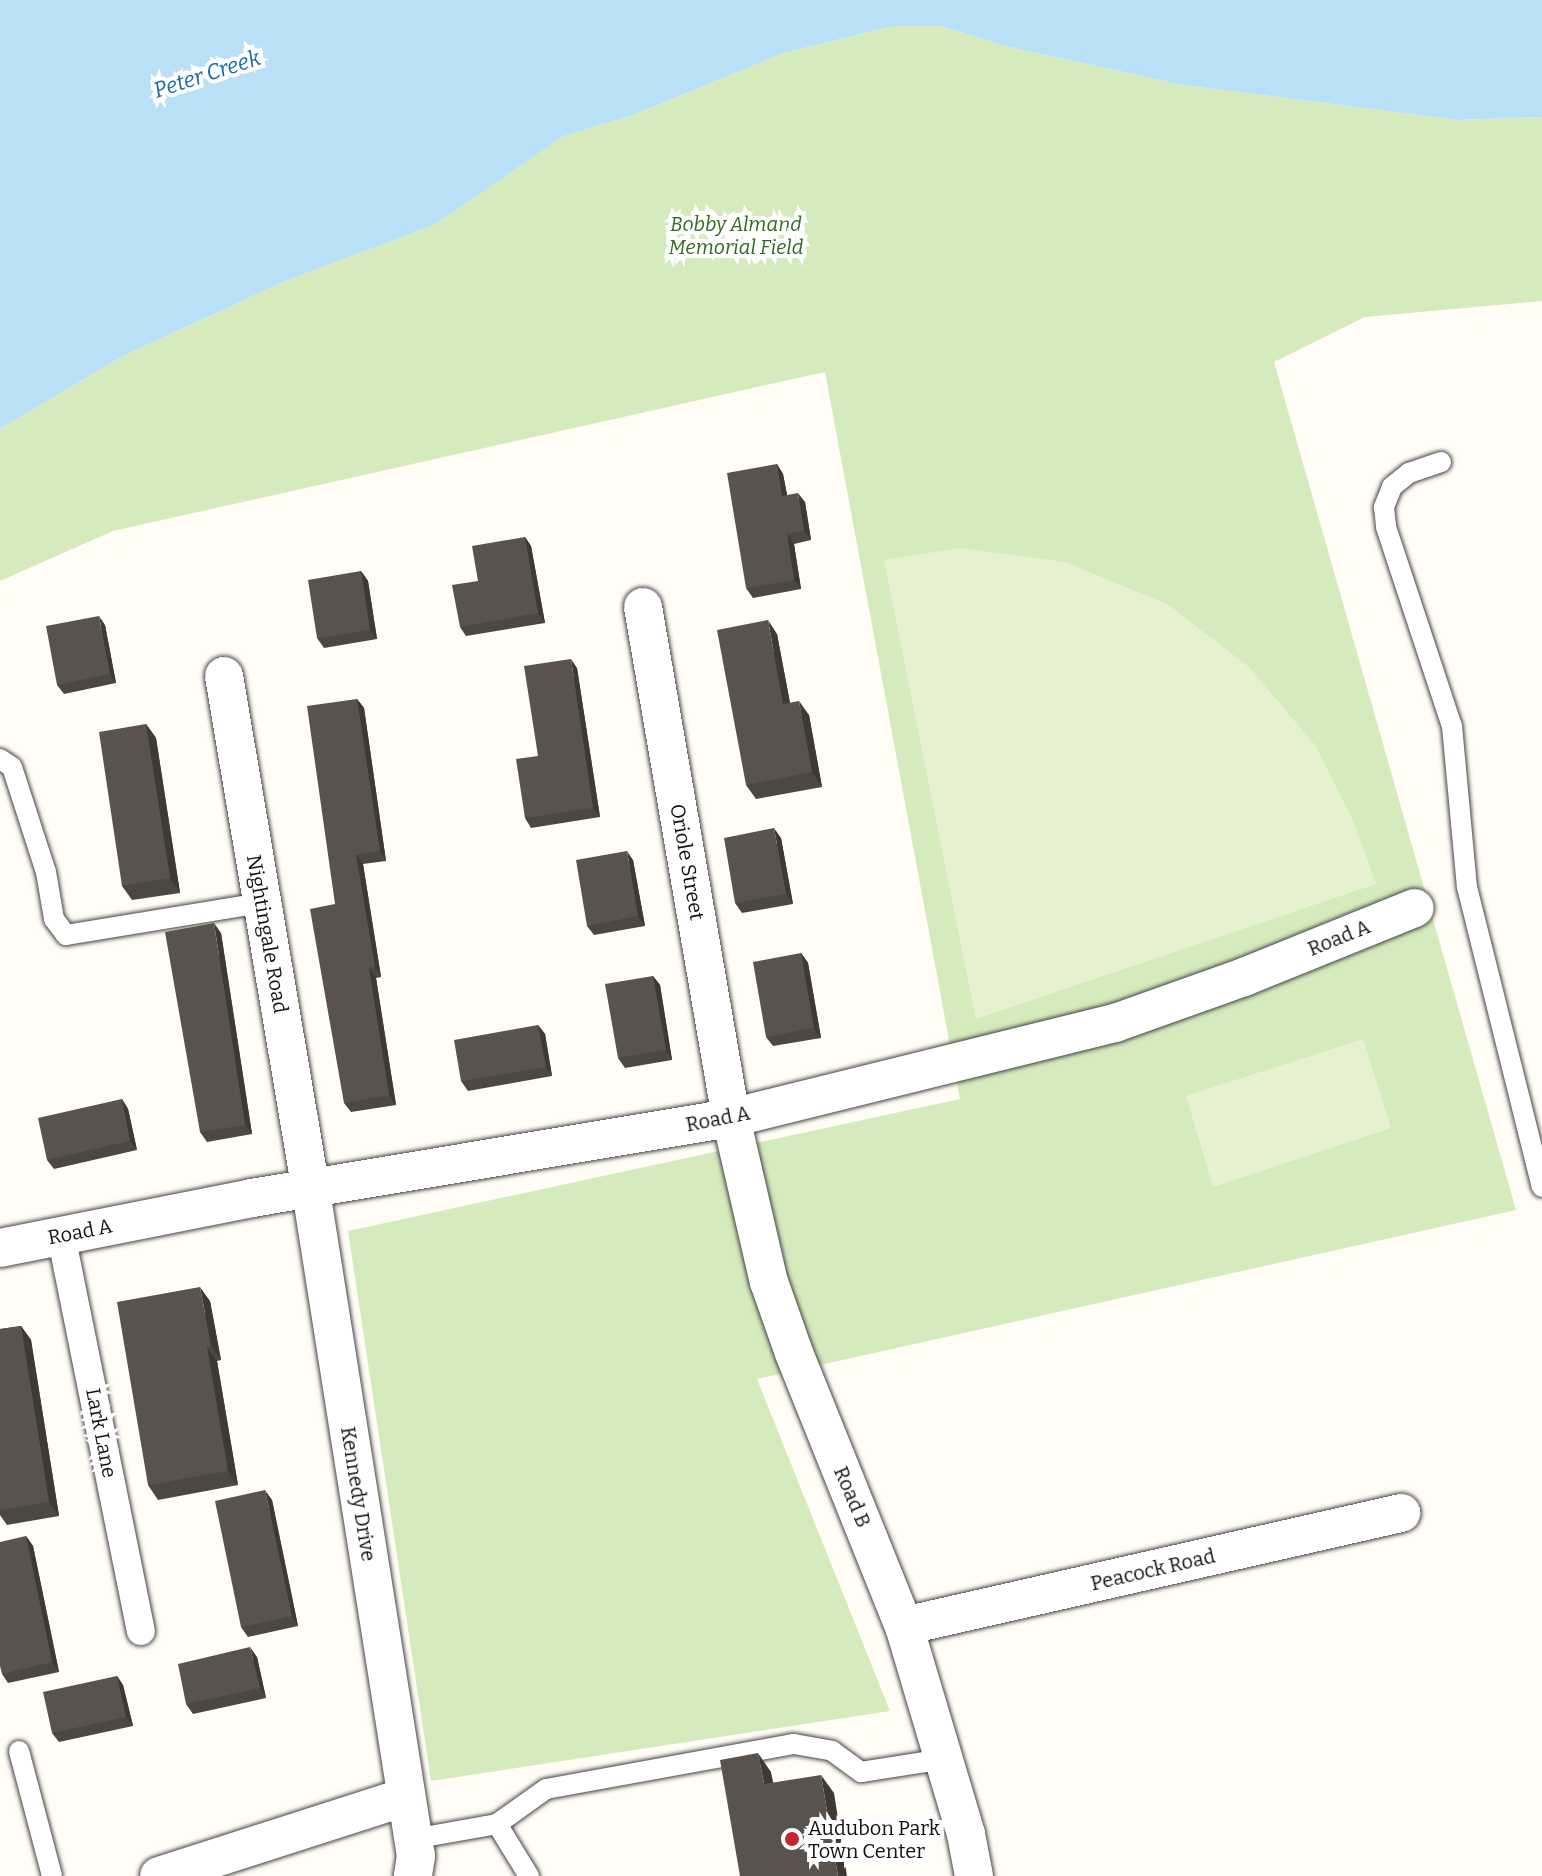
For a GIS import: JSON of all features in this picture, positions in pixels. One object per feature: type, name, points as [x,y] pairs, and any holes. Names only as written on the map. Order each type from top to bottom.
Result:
[{"type":"street","name":"Oriole Street","points":[[643,607],[731,1118]]},
{"type":"street","name":"Nightingale Road","points":[[224,676],[311,1191]]},
{"type":"street","name":"Road A","points":[[0,1248],[252,1198],[311,1191],[731,1118],[1115,1023],[1244,977],[1415,908]]},
{"type":"street","name":"Road B","points":[[731,1118],[769,1282],[794,1353],[904,1626],[944,1759],[974,1876]]},
{"type":"street","name":"Kennedy Drive","points":[[311,1191],[413,1858]]},
{"type":"street","name":"Lark Lane","points":[[61,1235],[141,1631]]},
{"type":"street","name":"Peacock Road","points":[[904,1626],[1401,1513]]},
{"type":"street","points":[[159,1876],[405,1797]]},
{"type":"lane","points":[[1441,462],[1409,473],[1392,487],[1384,507],[1386,527],[1452,726],[1467,887],[1542,1187]]},
{"type":"lane","points":[[0,759],[12,767],[46,872],[54,919],[66,935],[262,903]]},
{"type":"lane","points":[[413,1858],[497,1824],[546,1789],[794,1744],[832,1751],[861,1772],[944,1759]]},
{"type":"lane","points":[[19,1751],[52,1876]]},
{"type":"lane","points":[[497,1824],[529,1876]]},
{"type":"green space","name":"Bobby Almand Memorial Field","points":[[893,26],[941,26],[1005,46],[1183,85],[1458,120],[1542,117],[1542,301],[1365,317],[1274,362],[1516,1210],[757,1379],[890,1711],[431,1781],[348,1231],[960,1099],[825,372],[113,531],[0,581],[0,429],[123,356],[283,282],[434,225],[564,136],[633,115],[784,53]]},
{"type":"green space","points":[[960,548],[1065,562],[1167,604],[1249,667],[1315,745],[1353,820],[1376,884],[976,1019],[884,560]]},
{"type":"green space","points":[[1363,1039],[1391,1128],[1213,1187],[1186,1096]]},
{"type":"water","name":"Peter Creek","points":[[0,0],[1542,0],[1542,117],[1458,120],[1183,85],[1005,46],[941,26],[893,26],[784,53],[633,115],[564,136],[434,225],[283,282],[123,356],[0,429]]},
{"type":"building","points":[[777,464],[782,496],[798,493],[804,531],[787,534],[794,580],[746,588],[727,473]]},
{"type":"building","points":[[525,537],[538,613],[460,627],[452,585],[478,581],[472,546]]},
{"type":"building","points":[[361,571],[370,630],[317,638],[308,580]]},
{"type":"building","points":[[99,616],[110,674],[57,685],[46,626]]},
{"type":"building","points":[[768,620],[783,704],[799,701],[812,772],[746,785],[717,630]]},
{"type":"building","points":[[571,659],[593,808],[525,818],[516,759],[538,756],[524,666]]},
{"type":"building","points":[[357,699],[380,851],[356,855],[375,967],[369,968],[389,1095],[344,1103],[310,909],[335,904],[307,706]]},
{"type":"building","points":[[146,724],[170,878],[122,886],[99,732]]},
{"type":"building","points":[[774,828],[786,894],[735,903],[724,838]]},
{"type":"building","points":[[627,851],[638,916],[587,926],[576,860]]},
{"type":"building","points":[[214,923],[245,1125],[200,1132],[165,932]]},
{"type":"building","points":[[801,953],[814,1028],[766,1037],[753,962]]},
{"type":"building","points":[[653,976],[666,1050],[618,1058],[605,984]]},
{"type":"building","points":[[538,1025],[546,1067],[461,1081],[454,1040]]},
{"type":"building","points":[[122,1099],[130,1141],[47,1160],[38,1118]]},
{"type":"building","points":[[200,1287],[228,1471],[148,1485],[117,1302]]},
{"type":"building","points":[[21,1326],[49,1502],[0,1510],[0,1329]]},
{"type":"building","points":[[265,1490],[292,1616],[241,1627],[215,1501]]},
{"type":"building","points":[[26,1536],[52,1662],[2,1674],[0,1542]]},
{"type":"building","points":[[250,1647],[260,1688],[186,1704],[178,1664]]},
{"type":"building","points":[[117,1676],[126,1717],[52,1733],[43,1692]]},
{"type":"building","name":"Audubon Park Town Center","points":[[758,1753],[764,1784],[821,1775],[838,1876],[740,1876],[720,1760]]},
{"type":"place","name":"Audubon Park Town Center","points":[[792,1839]]}]
